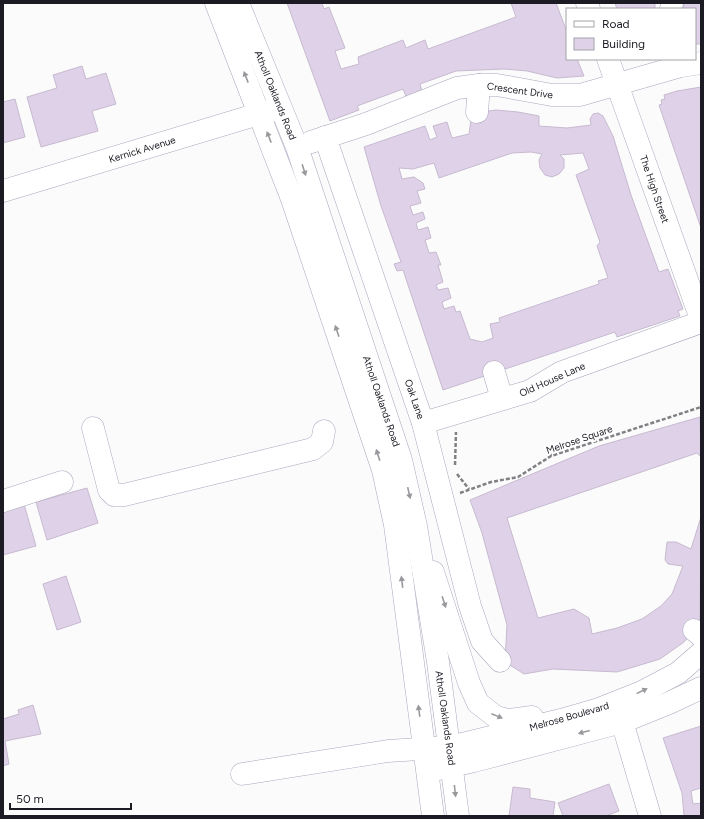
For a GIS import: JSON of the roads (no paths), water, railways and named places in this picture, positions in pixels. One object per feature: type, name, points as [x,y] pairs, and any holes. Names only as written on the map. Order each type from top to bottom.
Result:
[{"type":"street","name":"Atholl Oaklands Road","points":[[216,3],[292,199],[383,470],[396,524],[433,816]]},
{"type":"street","name":"Atholl Oaklands Road","points":[[238,3],[297,147],[402,460],[416,526],[451,756],[458,816]]},
{"type":"street","name":"The High Street","points":[[608,60],[626,106],[701,319]]},
{"type":"street","name":"Crescent Drive","points":[[297,147],[366,124],[457,88],[479,85],[497,85],[552,96],[585,94],[618,84],[668,65],[701,63]]},
{"type":"street","points":[[477,112],[479,85]]},
{"type":"street","name":"Kernick Avenue","points":[[3,191],[281,107]]},
{"type":"street","name":"Oak Lane","points":[[325,137],[423,423],[470,606],[482,641],[500,661]]},
{"type":"street","name":"Old House Lane","points":[[423,423],[530,390],[562,372],[701,322]]},
{"type":"street","points":[[494,372],[502,398]]},
{"type":"street","points":[[93,428],[109,490],[114,495],[124,495],[313,449],[322,442],[324,431]]},
{"type":"street","points":[[3,501],[62,482]]},
{"type":"street","points":[[416,526],[440,590],[469,683],[481,707],[496,717],[508,720],[613,711],[650,816]]},
{"type":"street","name":"Melrose Boulevard","points":[[613,711],[678,673],[701,653]]},
{"type":"street","name":"Melrose Boulevard","points":[[242,774],[388,751],[426,760],[451,756],[613,711],[669,704],[701,688]]}]
